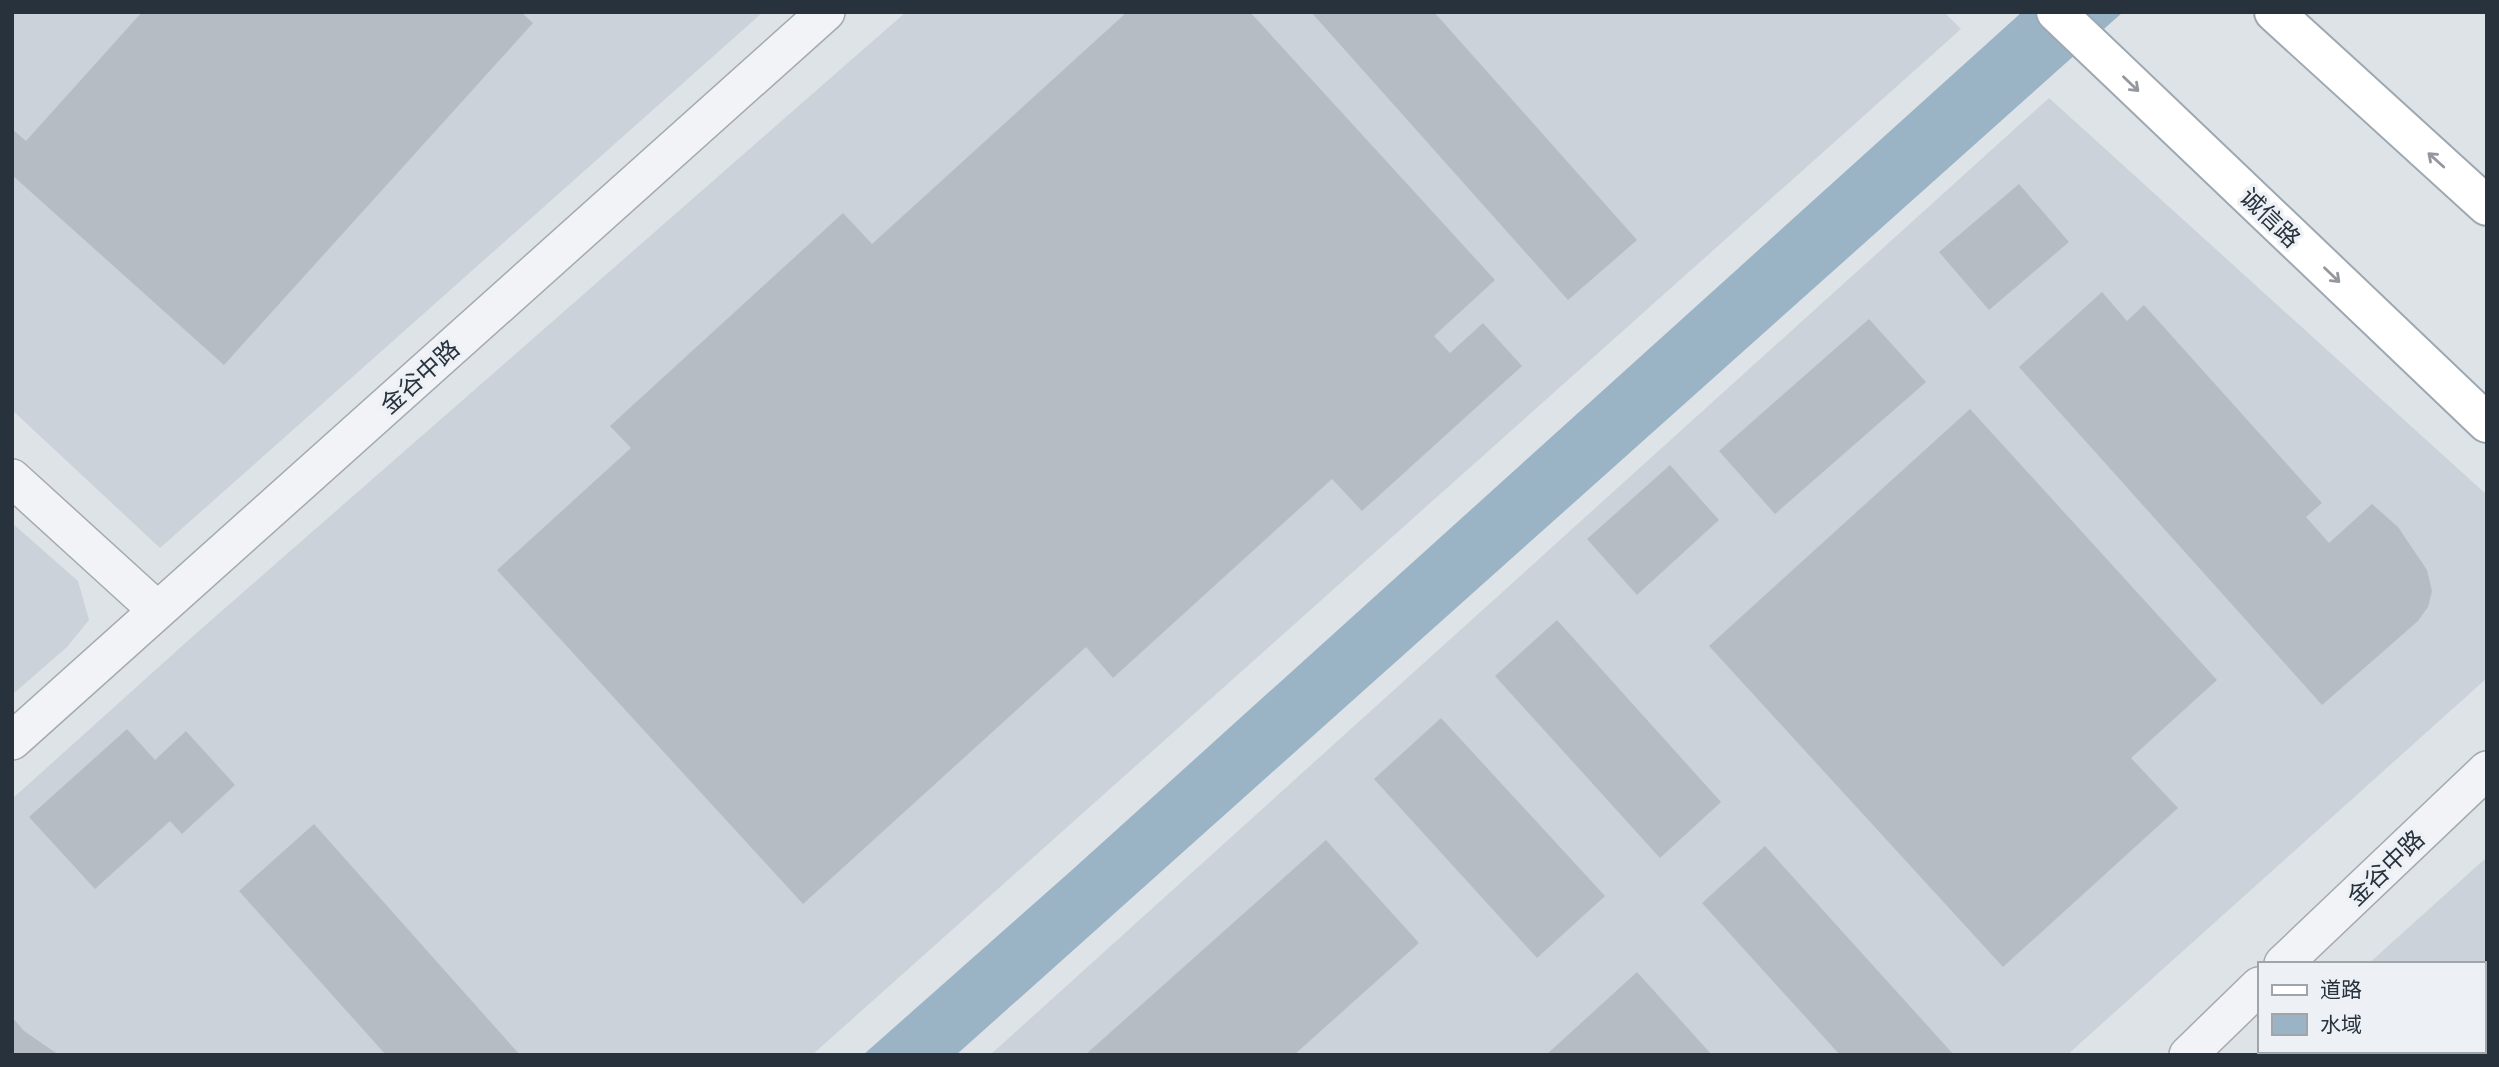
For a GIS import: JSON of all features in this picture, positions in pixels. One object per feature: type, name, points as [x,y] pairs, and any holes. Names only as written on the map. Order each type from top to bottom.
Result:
[{"type":"main road","points":[[2274,12],[2487,206]]},
{"type":"main road","name":"诚信路","points":[[2069,25],[2487,422]]},
{"type":"street","name":"金谷中路","points":[[12,741],[826,12]]},
{"type":"street","points":[[12,478],[157,610]]},
{"type":"street","name":"金谷中路","points":[[2285,962],[2487,770]]},
{"type":"street","points":[[2188,1055],[2258,987]]},
{"type":"shaded area","points":[[12,12],[763,12],[160,548],[12,410]]},
{"type":"shaded area","points":[[906,12],[1944,12],[1961,29],[812,1055],[12,1055],[12,799],[192,637]]},
{"type":"shaded area","points":[[2049,98],[2487,495],[2487,678],[2067,1055],[990,1055]]},
{"type":"shaded area","points":[[12,523],[78,581],[89,620],[67,647],[12,695]]},
{"type":"shaded area","points":[[2487,857],[2487,1055],[2267,1055],[2485,1053],[2485,962],[2370,962]]},
{"type":"water","points":[[2022,12],[2123,12],[956,1055],[863,1055],[1072,870]]},
{"type":"building","points":[[142,12],[521,12],[533,23],[224,365],[12,175],[12,129],[26,141]]},
{"type":"building","points":[[1127,12],[1250,12],[1495,280],[1434,336],[1450,353],[1483,323],[1522,366],[1362,511],[1332,479],[1113,678],[1086,647],[803,904],[497,570],[631,448],[610,426],[843,213],[872,244]]},
{"type":"building","points":[[1311,12],[1434,12],[1637,240],[1568,300]]},
{"type":"building","points":[[2019,184],[2069,242],[1989,310],[1939,252]]},
{"type":"building","points":[[2102,292],[2127,321],[2144,305],[2322,503],[2306,517],[2329,543],[2372,504],[2398,527],[2427,570],[2432,591],[2428,607],[2418,621],[2322,705],[2019,367]]},
{"type":"building","points":[[1869,319],[1926,382],[1775,514],[1719,451]]},
{"type":"building","points":[[1970,409],[2217,680],[2131,758],[2178,808],[2003,967],[1709,646]]},
{"type":"building","points":[[1670,465],[1719,520],[1637,595],[1587,539]]},
{"type":"building","points":[[1557,620],[1721,802],[1660,858],[1495,676]]},
{"type":"building","points":[[1441,718],[1605,896],[1537,958],[1374,779]]},
{"type":"building","points":[[127,729],[155,760],[186,731],[235,785],[182,834],[170,821],[95,889],[29,817]]},
{"type":"building","points":[[314,824],[520,1055],[386,1055],[239,891]]},
{"type":"building","points":[[1326,840],[1419,943],[1294,1055],[1085,1055]]},
{"type":"building","points":[[1765,846],[1954,1055],[1840,1055],[1702,903]]},
{"type":"building","points":[[1637,972],[1712,1055],[1546,1055]]},
{"type":"building","points":[[2487,978],[2487,1055],[2463,1055],[2461,1053],[2485,1053]]},
{"type":"building","points":[[12,1017],[24,1031],[59,1055],[12,1055]]}]
